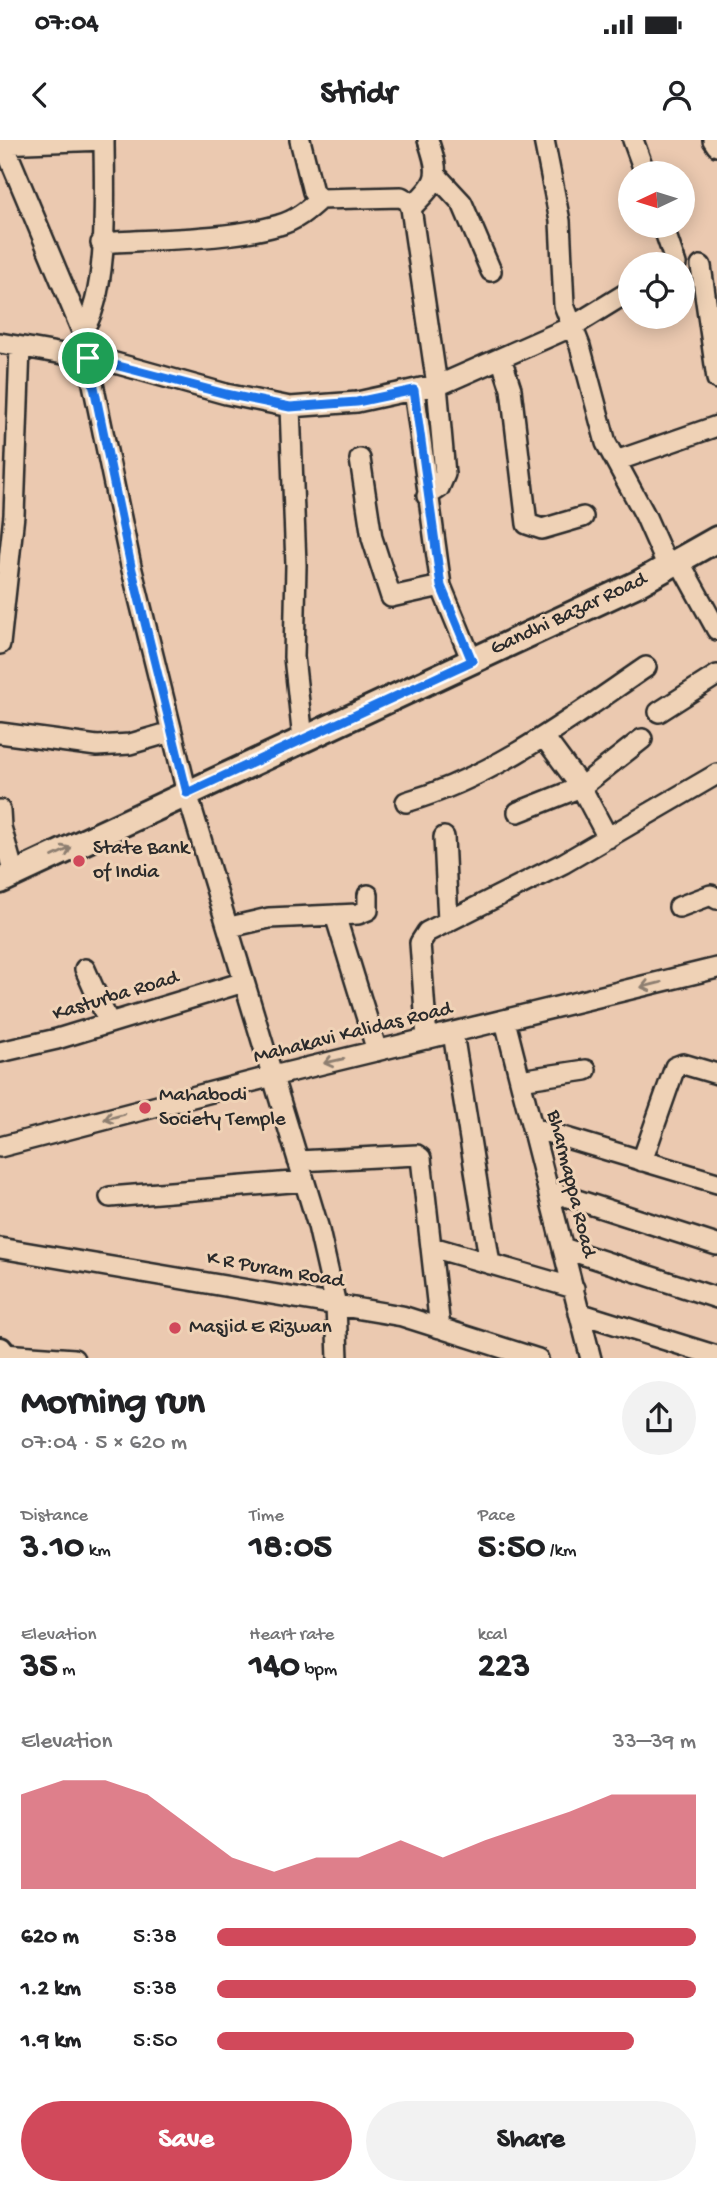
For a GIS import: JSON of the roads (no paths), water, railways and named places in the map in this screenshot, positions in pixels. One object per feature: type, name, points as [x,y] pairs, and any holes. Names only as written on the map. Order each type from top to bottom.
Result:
[{"type":"main road","name":"Gandhi Bazar Road","points":[[7,878],[472,661],[673,564],[717,539]]},
{"type":"street","points":[[82,331],[95,307],[101,277],[104,140],[2,143],[82,331],[131,566],[171,732],[304,1181],[336,1305],[338,1358]]},
{"type":"street","points":[[300,140],[313,192],[320,199]]},
{"type":"street","points":[[428,140],[438,176],[462,203],[491,271]]},
{"type":"street","points":[[544,140],[559,221],[564,305],[573,326],[606,443],[673,564],[717,630]]},
{"type":"street","points":[[634,140],[641,161]]},
{"type":"street","points":[[713,140],[717,146]]},
{"type":"street","points":[[411,208],[434,185],[438,176]]},
{"type":"street","points":[[101,243],[249,231],[281,225],[303,214],[320,199],[401,197],[411,208],[437,385],[445,474],[439,488],[427,496]]},
{"type":"street","points":[[700,267],[717,379]]},
{"type":"street","points":[[0,643],[15,516],[10,345],[88,358],[226,394],[290,407],[357,402],[437,385],[573,326],[618,298]]},
{"type":"street","points":[[501,358],[511,388],[527,524],[542,529],[583,517]]},
{"type":"street","points":[[414,390],[441,586],[472,661]]},
{"type":"street","points":[[290,407],[296,565],[294,657],[303,739]]},
{"type":"street","points":[[615,461],[717,426]]},
{"type":"street","points":[[360,458],[372,538],[391,597],[441,586]]},
{"type":"street","points":[[406,802],[470,779],[544,737],[646,667]]},
{"type":"street","points":[[659,712],[717,675]]},
{"type":"street","points":[[0,733],[97,746],[130,744],[171,732]]},
{"type":"street","points":[[544,737],[581,787],[608,838]]},
{"type":"street","points":[[518,812],[581,787],[642,739]]},
{"type":"street","points":[[427,1039],[420,943],[427,932],[608,838],[717,774]]},
{"type":"street","points":[[0,810],[7,878]]},
{"type":"street","points":[[444,837],[448,922]]},
{"type":"street","points":[[230,928],[269,918],[366,912],[368,895]]},
{"type":"street","points":[[679,907],[710,895],[717,899]]},
{"type":"street","points":[[335,915],[377,1051]]},
{"type":"street","name":"Mahakavi Kalidas Road","points":[[0,1147],[273,1076],[717,968]]},
{"type":"street","points":[[85,969],[109,1023]]},
{"type":"street","name":"Kasturba Road","points":[[0,1052],[109,1023],[244,982]]},
{"type":"street","name":"Bharmappa Road","points":[[505,1021],[591,1358]]},
{"type":"street","points":[[453,1033],[489,1264]]},
{"type":"street","points":[[642,1161],[675,1067],[683,1064],[717,1074]]},
{"type":"street","points":[[520,1080],[586,1070]]},
{"type":"street","points":[[533,1129],[717,1183]]},
{"type":"street","points":[[298,1161],[419,1157],[440,1328]]},
{"type":"street","points":[[110,1197],[304,1181]]},
{"type":"street","points":[[549,1191],[717,1245]]},
{"type":"street","points":[[432,1247],[574,1288]]},
{"type":"street","name":"K R Puram Road","points":[[0,1248],[402,1316],[535,1358]]},
{"type":"street","points":[[563,1248],[717,1298]]},
{"type":"street","points":[[579,1313],[717,1356]]},
{"type":"street","points":[[3,1354],[60,1358]]},
{"type":"place","name":"State Bank of India","points":[[79,861]]},
{"type":"place","name":"Mahabodi Society Temple","points":[[145,1108]]},
{"type":"place","name":"Masjid E Rizwan","points":[[175,1328]]}]
